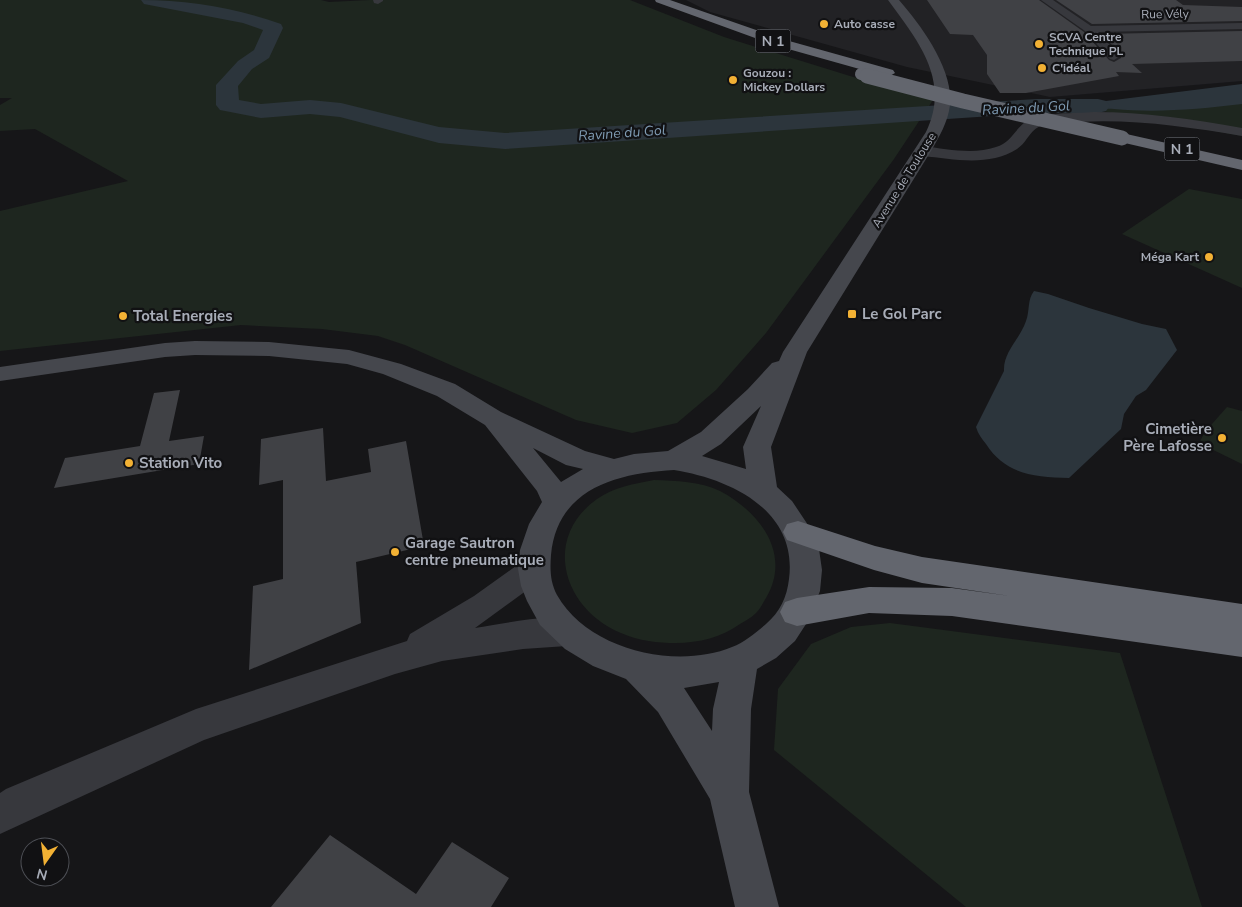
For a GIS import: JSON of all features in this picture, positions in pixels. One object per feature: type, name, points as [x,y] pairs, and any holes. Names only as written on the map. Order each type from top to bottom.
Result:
[{"type":"highway","name":"N 1","points":[[654,1],[778,42],[888,73],[1242,161]]},
{"type":"highway","name":"N 1","points":[[654,1],[740,36],[861,74],[963,101],[1128,134],[1242,153]]},
{"type":"highway","points":[[1128,134],[1242,165]]},
{"type":"highway","points":[[798,532],[874,558],[922,570],[1242,618]]},
{"type":"highway","points":[[797,612],[869,600],[952,602],[1242,642]]},
{"type":"main road","name":"Avenue de Toulouse","points":[[674,460],[711,438],[757,395],[796,352],[924,151],[937,125],[943,97],[934,62],[905,12],[893,0]]},
{"type":"main road","points":[[0,374],[165,350],[195,348],[310,351],[349,357],[392,369],[446,390],[492,418],[576,458],[612,468]]},
{"type":"main road","name":"Avenue de Toulouse","points":[[762,491],[757,447],[796,352]]},
{"type":"main road","points":[[492,418],[549,486],[557,503]]},
{"type":"main road","points":[[674,460],[706,465],[736,475],[762,491],[782,510],[798,532],[805,551],[808,571],[805,592],[797,612],[784,630],[771,642],[741,660],[692,672],[639,669],[599,654],[567,632],[550,612],[539,590],[534,569],[538,534],[557,503],[572,489],[591,477],[612,468],[642,462],[674,460]]},
{"type":"main road","points":[[741,660],[732,708],[729,792],[757,907]]},
{"type":"main road","points":[[639,669],[671,700],[729,792]]},
{"type":"street","points":[[1046,0],[1089,29],[1114,56]]},
{"type":"street","name":"Rue Vély","points":[[1089,29],[1242,26]]},
{"type":"street","points":[[924,151],[973,156],[995,153],[1012,146],[1033,124],[1061,118],[1101,115],[1173,120],[1242,132]]},
{"type":"street","points":[[395,659],[446,631],[486,605],[534,569]]},
{"type":"street","points":[[0,814],[20,803],[196,726],[395,659],[442,647],[523,635],[567,632]]},
{"type":"shaded area","points":[[0,0],[321,0],[329,2],[370,0],[630,0],[724,37],[933,100],[894,159],[766,333],[716,390],[677,423],[632,433],[576,420],[405,345],[378,336],[322,329],[241,325],[0,351],[0,211],[128,181],[35,129],[0,131],[0,105],[12,98],[0,98]]},
{"type":"shaded area","points":[[686,0],[1242,0],[1242,81],[1050,97],[907,67],[710,12]]},
{"type":"shaded area","points":[[1242,84],[1242,104],[1226,106],[1194,109],[1076,111],[1037,106],[1082,104]]},
{"type":"shaded area","points":[[1242,99],[1242,136],[1091,109]]},
{"type":"shaded area","name":"Méga Kart","points":[[1189,189],[1242,199],[1242,288],[1122,234]]},
{"type":"shaded area","points":[[1034,291],[1142,324],[1166,329],[1177,350],[1146,390],[1136,396],[1124,414],[1121,429],[1069,478],[1044,477],[1012,468],[994,454],[980,436],[976,427],[1004,371],[1006,358],[1023,328],[1030,298]]},
{"type":"shaded area","name":"Cimetière Père Lafosse","points":[[1227,407],[1242,411],[1242,464],[1199,443],[1205,432]]},
{"type":"shaded area","points":[[654,480],[696,483],[720,491],[748,510],[768,536],[773,550],[775,566],[773,582],[759,610],[733,629],[710,638],[685,643],[642,640],[621,633],[601,622],[585,608],[574,591],[567,572],[565,553],[569,534],[580,515],[597,499],[610,492]]},
{"type":"shaded area","points":[[890,623],[1120,653],[1202,907],[966,907],[774,750],[778,689],[811,644],[851,627]]},
{"type":"building","points":[[927,0],[1039,0],[1084,32],[1109,60],[1114,62],[1121,58],[1121,55],[1102,34],[1242,31],[1242,61],[1132,64],[1142,73],[1116,72],[1119,76],[1026,93],[1000,93],[987,74],[987,55],[973,35],[950,34]]},
{"type":"building","points":[[1056,0],[1176,0],[1183,5],[1242,7],[1242,21],[1092,24]]},
{"type":"building","points":[[180,390],[169,441],[204,436],[199,464],[54,488],[65,458],[140,446],[154,393]]},
{"type":"building","points":[[323,428],[326,481],[371,472],[368,449],[406,441],[424,546],[356,562],[361,623],[249,670],[253,586],[283,579],[283,480],[259,485],[261,439]]},
{"type":"building","points":[[330,835],[416,894],[452,842],[509,878],[491,907],[271,907]]},
{"type":"waterway","name":"Ravine du Gol","points":[[150,0],[247,18],[274,28],[262,54],[245,65],[227,85],[228,105],[261,111],[310,107],[341,110],[439,135],[505,141],[1037,106],[1098,106]]},
{"type":"place","name":"Auto casse","points":[[824,24]]},
{"type":"place","name":"SCVA Centre Technique PL","points":[[1039,44]]},
{"type":"place","name":"C'idéal","points":[[1042,68]]},
{"type":"place","name":"Gouzou : Mickey Dollars","points":[[733,80]]},
{"type":"place","name":"Méga Kart","points":[[1209,257]]},
{"type":"place","name":"Le Gol Parc","points":[[852,314]]},
{"type":"place","name":"Total Energies","points":[[123,316]]},
{"type":"place","name":"Cimetière Père Lafosse","points":[[1222,438]]},
{"type":"place","name":"Station Vito","points":[[129,463]]},
{"type":"place","name":"Garage Sautron centre pneumatique","points":[[395,552]]}]
